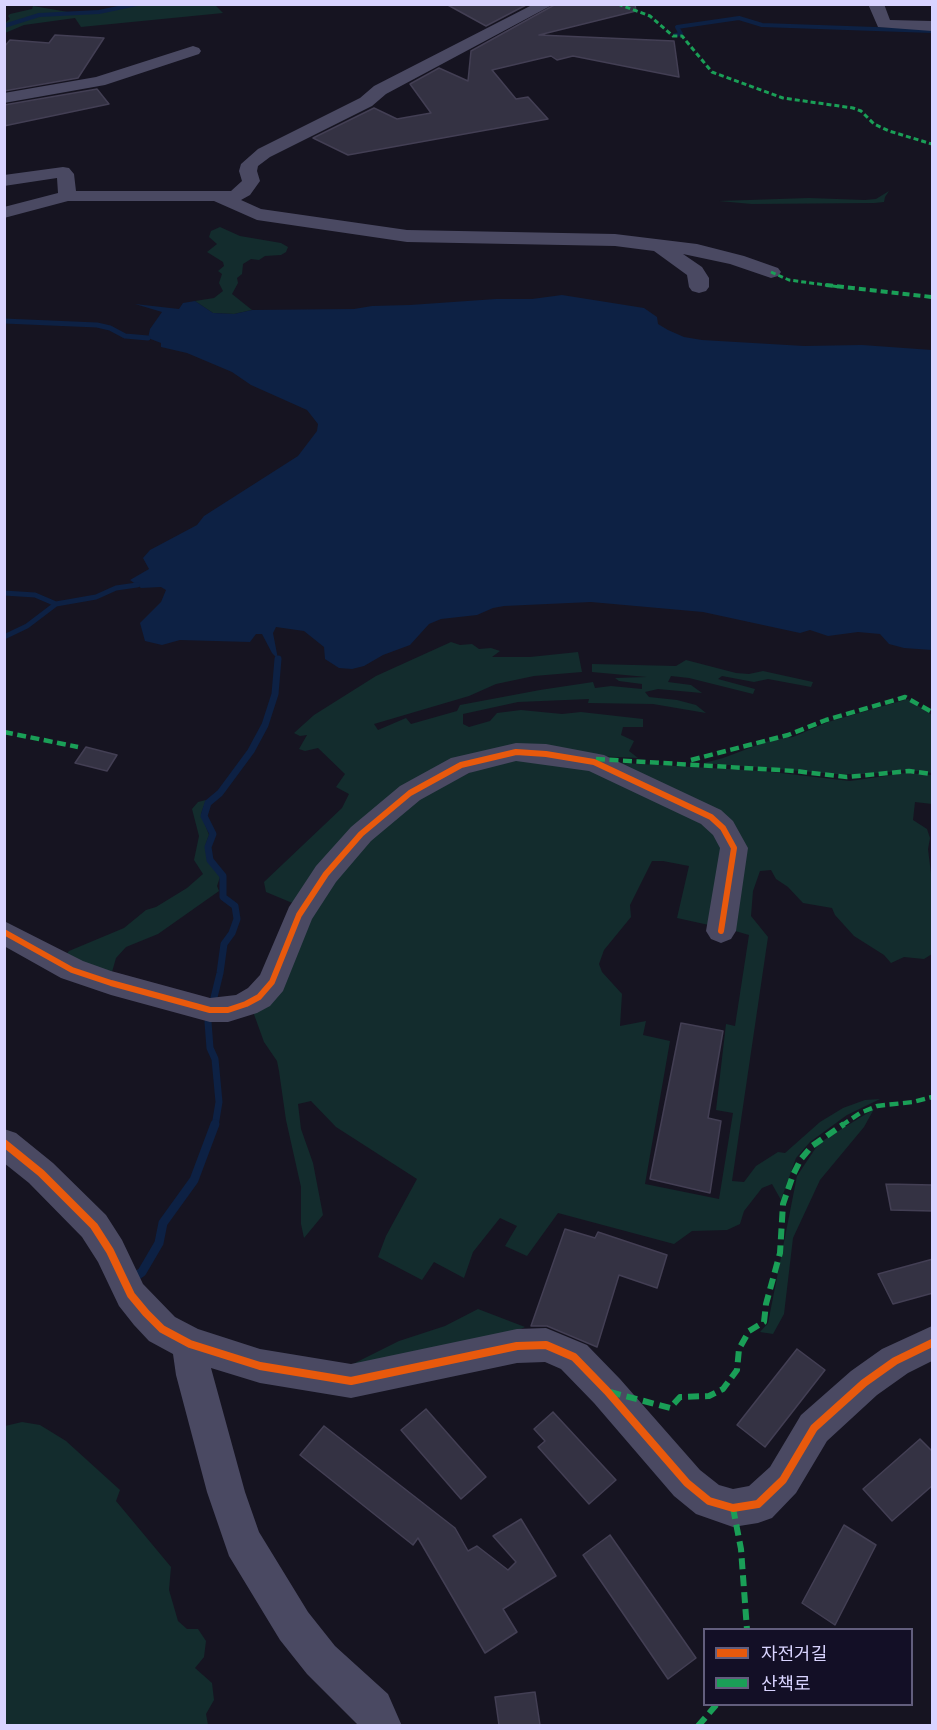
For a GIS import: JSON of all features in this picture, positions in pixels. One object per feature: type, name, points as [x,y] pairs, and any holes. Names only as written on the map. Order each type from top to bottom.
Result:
[{"type":"street","points":[[4,213],[68,196],[221,198],[235,196],[244,191],[251,181],[248,171],[250,164],[264,153],[366,102],[380,90],[400,79],[547,4]]},
{"type":"street","points":[[876,4],[884,24],[933,26]]},
{"type":"street","points":[[4,98],[99,81],[193,51]]},
{"type":"street","points":[[4,181],[63,172],[68,196]]},
{"type":"street","points":[[221,198],[257,214],[407,236],[572,238],[656,244],[717,254],[771,272]]},
{"type":"street","points":[[656,244],[695,271],[699,278],[699,286]]},
{"type":"street","points":[[4,932],[72,970],[111,983],[210,1010],[228,1010],[246,1004],[259,997],[272,982],[299,915],[326,874],[360,834],[410,793],[461,765],[516,752],[546,754],[594,762],[677,800],[711,818],[723,828],[735,848],[721,931]]},
{"type":"street","points":[[4,1143],[40,1173],[94,1226],[110,1251],[131,1295],[146,1313],[162,1329],[190,1344],[260,1366],[351,1381],[517,1346],[546,1345],[574,1357],[607,1391],[687,1484],[709,1501],[733,1508],[758,1504],[783,1480],[814,1428],[864,1383],[896,1361],[933,1343]]},
{"type":"street","points":[[190,1344],[194,1375],[226,1492],[243,1542],[294,1626],[321,1660],[373,1709],[381,1725]]},
{"type":"green space","points":[[142,5],[215,5],[223,13],[81,27],[75,18],[24,25],[5,33],[5,23],[10,19],[8,16],[10,14],[32,9],[33,6],[74,13]]},
{"type":"green space","points":[[889,191],[884,202],[874,203],[752,204],[719,201],[809,198],[865,200],[876,199]]},
{"type":"green space","points":[[220,227],[240,236],[281,243],[288,247],[281,255],[265,256],[259,260],[251,259],[243,264],[242,274],[237,278],[238,283],[232,294],[252,310],[234,314],[213,313],[195,301],[214,298],[223,291],[219,283],[222,274],[218,271],[224,266],[223,262],[207,252],[217,244],[209,237],[211,231]]},
{"type":"green space","points":[[451,642],[460,645],[472,644],[479,649],[491,648],[500,651],[492,657],[530,657],[578,652],[582,672],[534,676],[496,684],[469,696],[374,724],[378,730],[406,718],[411,724],[457,711],[460,705],[540,690],[593,682],[595,688],[611,686],[642,689],[642,684],[619,681],[615,678],[647,677],[592,672],[592,664],[676,666],[686,660],[736,673],[749,674],[763,671],[813,682],[811,687],[768,679],[754,682],[722,676],[718,679],[755,689],[753,694],[689,678],[671,676],[668,682],[691,685],[702,693],[658,689],[645,692],[649,697],[696,705],[706,713],[653,704],[588,703],[589,699],[518,702],[463,714],[463,724],[469,727],[490,721],[497,713],[521,710],[562,714],[581,712],[643,719],[643,727],[623,727],[621,735],[634,741],[629,751],[638,758],[553,752],[442,771],[302,907],[266,892],[264,882],[342,808],[349,794],[336,787],[345,774],[318,748],[305,751],[299,749],[307,735],[300,736],[294,733],[314,715],[376,676]]},
{"type":"green space","points":[[908,699],[932,715],[932,773],[907,770],[870,774],[836,774],[704,763],[771,740],[793,737],[828,722]]},
{"type":"green space","points":[[552,759],[641,785],[726,840],[718,927],[677,918],[689,866],[652,861],[630,905],[631,917],[604,950],[599,964],[602,972],[622,994],[620,1026],[646,1021],[643,1035],[670,1041],[645,1184],[719,1199],[733,1113],[716,1110],[726,1024],[735,1026],[749,935],[725,928],[740,843],[605,762],[763,771],[850,781],[906,773],[932,775],[932,804],[915,802],[913,820],[927,829],[930,838],[928,849],[932,882],[932,954],[924,959],[904,957],[891,963],[884,955],[854,936],[835,915],[832,908],[803,903],[788,887],[776,879],[771,870],[760,871],[753,891],[751,916],[768,937],[732,1181],[744,1182],[756,1166],[778,1152],[785,1153],[820,1122],[843,1108],[865,1100],[880,1099],[847,1115],[810,1142],[796,1158],[781,1200],[772,1184],[762,1188],[744,1211],[740,1224],[727,1230],[692,1231],[674,1244],[558,1213],[527,1256],[505,1246],[517,1226],[500,1218],[473,1252],[464,1278],[434,1262],[422,1280],[378,1257],[386,1236],[417,1179],[336,1127],[311,1101],[298,1104],[301,1129],[313,1163],[323,1215],[304,1238],[301,1224],[301,1187],[286,1120],[277,1061],[264,1042],[251,1006],[329,888],[396,811],[490,762]]},
{"type":"green space","points":[[206,800],[201,814],[209,835],[205,846],[208,861],[220,877],[217,886],[219,891],[158,934],[126,947],[116,958],[112,972],[64,957],[69,951],[124,928],[146,910],[156,907],[187,888],[203,874],[194,860],[199,836],[192,809],[198,802]]},
{"type":"green space","points":[[874,1109],[864,1127],[820,1180],[793,1238],[784,1314],[773,1334],[760,1332],[768,1323],[797,1176],[819,1143]]},
{"type":"green space","points":[[478,1309],[525,1327],[499,1339],[343,1369],[399,1341],[445,1326]]},
{"type":"green space","points":[[22,1422],[40,1425],[66,1441],[120,1490],[116,1501],[171,1567],[169,1590],[178,1621],[187,1629],[198,1629],[206,1641],[204,1657],[195,1668],[212,1683],[214,1700],[206,1714],[208,1725],[5,1725],[5,1426]]},
{"type":"water","points":[[562,295],[644,308],[657,317],[658,324],[668,330],[684,337],[702,340],[804,346],[862,345],[932,350],[932,650],[904,648],[889,644],[880,634],[858,632],[828,636],[810,630],[800,633],[703,612],[591,602],[504,606],[477,615],[441,619],[429,624],[410,645],[383,655],[364,666],[352,669],[339,668],[325,659],[324,647],[304,631],[276,627],[273,633],[278,659],[272,653],[262,634],[256,634],[250,642],[180,640],[162,645],[145,641],[140,623],[161,602],[166,590],[161,587],[141,588],[130,580],[149,569],[143,558],[150,550],[197,525],[204,516],[298,456],[317,431],[318,424],[307,410],[251,385],[232,372],[187,353],[161,347],[161,343],[148,338],[150,329],[162,312],[135,304],[179,309],[183,303],[195,301],[213,313],[234,314],[252,310],[354,309],[496,299],[532,299]]},
{"type":"building","points":[[446,4],[528,4],[486,26]]},
{"type":"building","points":[[556,4],[635,4],[636,11],[539,35],[674,41],[679,77],[573,56],[557,60],[551,56],[492,70],[516,99],[528,97],[548,119],[348,155],[313,138],[374,108],[397,119],[431,113],[410,84],[439,68],[468,81],[471,51]]},
{"type":"building","points":[[55,35],[104,38],[78,78],[4,91],[4,47],[10,40],[49,43]]},
{"type":"building","points":[[97,89],[109,104],[4,126],[4,105]]},
{"type":"building","points":[[86,747],[117,755],[107,771],[75,763]]},
{"type":"building","points":[[681,1023],[723,1031],[708,1118],[721,1121],[710,1193],[650,1179]]},
{"type":"building","points":[[886,1184],[933,1185],[933,1211],[891,1210]]},
{"type":"building","points":[[565,1229],[595,1238],[598,1232],[667,1255],[657,1288],[619,1275],[597,1347],[547,1326],[531,1326]]},
{"type":"building","points":[[933,1259],[933,1293],[893,1304],[878,1274]]},
{"type":"building","points":[[797,1349],[825,1370],[765,1447],[737,1425]]},
{"type":"building","points":[[426,1409],[486,1477],[461,1499],[401,1430]]},
{"type":"building","points":[[553,1412],[616,1480],[589,1504],[538,1447],[545,1441],[534,1429]]},
{"type":"building","points":[[324,1426],[455,1528],[468,1551],[477,1546],[508,1570],[516,1562],[493,1536],[521,1519],[556,1576],[503,1609],[517,1632],[485,1653],[418,1538],[413,1545],[300,1455]]},
{"type":"building","points":[[920,1439],[933,1452],[933,1485],[892,1521],[863,1489]]},
{"type":"building","points":[[844,1525],[876,1545],[835,1625],[802,1603]]},
{"type":"building","points":[[610,1535],[696,1658],[668,1679],[583,1555]]},
{"type":"building","points":[[535,1692],[540,1725],[499,1725],[495,1697]]},
{"type":"waterway","points":[[4,26],[39,15],[99,12],[137,4]]},
{"type":"waterway","points":[[157,4],[171,4]]},
{"type":"waterway","points":[[675,35],[681,34],[677,27],[739,18],[762,25],[932,31]]},
{"type":"waterway","points":[[4,321],[97,325],[110,328],[125,336],[148,338]]},
{"type":"waterway","points":[[56,604],[96,597],[116,588],[137,585]]},
{"type":"waterway","points":[[4,593],[35,595],[56,604]]},
{"type":"waterway","points":[[4,637],[27,626],[56,604]]},
{"type":"waterway","points":[[215,1126],[219,1102],[215,1059],[210,1048],[208,1022],[220,973],[224,944],[232,933],[237,919],[235,906],[223,897],[223,876],[210,860],[208,847],[213,834],[204,816],[208,803],[220,793],[251,751],[265,725],[275,694],[278,659]]},
{"type":"waterway","points":[[132,1279],[142,1272],[159,1243],[163,1223],[194,1180],[215,1124]]},
{"type":"marked path","points":[[618,4],[650,16],[673,36],[682,36],[712,72],[783,98],[853,108],[861,111],[874,124],[889,131],[932,144]]},
{"type":"marked path","points":[[771,272],[803,283],[932,297]]},
{"type":"marked path","points":[[691,760],[788,735],[826,720],[905,697],[932,712]]},
{"type":"marked path","points":[[4,732],[78,747]]},
{"type":"marked path","points":[[596,759],[795,771],[847,777],[909,771],[932,774]]},
{"type":"marked path","points":[[610,1392],[670,1408],[680,1397],[709,1396],[723,1389],[737,1370],[739,1349],[749,1331],[764,1322],[766,1304],[780,1253],[783,1204],[801,1159],[812,1146],[860,1113],[877,1106],[913,1102],[932,1097]]},
{"type":"marked path","points":[[733,1508],[741,1549],[747,1628]]},
{"type":"marked path","points":[[698,1726],[715,1706]]},
{"type":"cycle path","points":[[4,932],[72,970],[111,983],[210,1010],[228,1010],[246,1004],[259,997],[272,982],[299,915],[326,874],[361,834],[410,793],[461,765],[516,752],[546,754],[594,762],[711,817],[723,828],[734,848],[721,931]]},
{"type":"cycle path","points":[[4,1143],[41,1173],[94,1226],[110,1251],[131,1295],[146,1313],[162,1329],[190,1344],[260,1366],[351,1381],[517,1346],[546,1345],[574,1357],[607,1391],[687,1483],[709,1501],[733,1508],[758,1504],[783,1480],[814,1428],[864,1383],[895,1361],[932,1343]]}]
